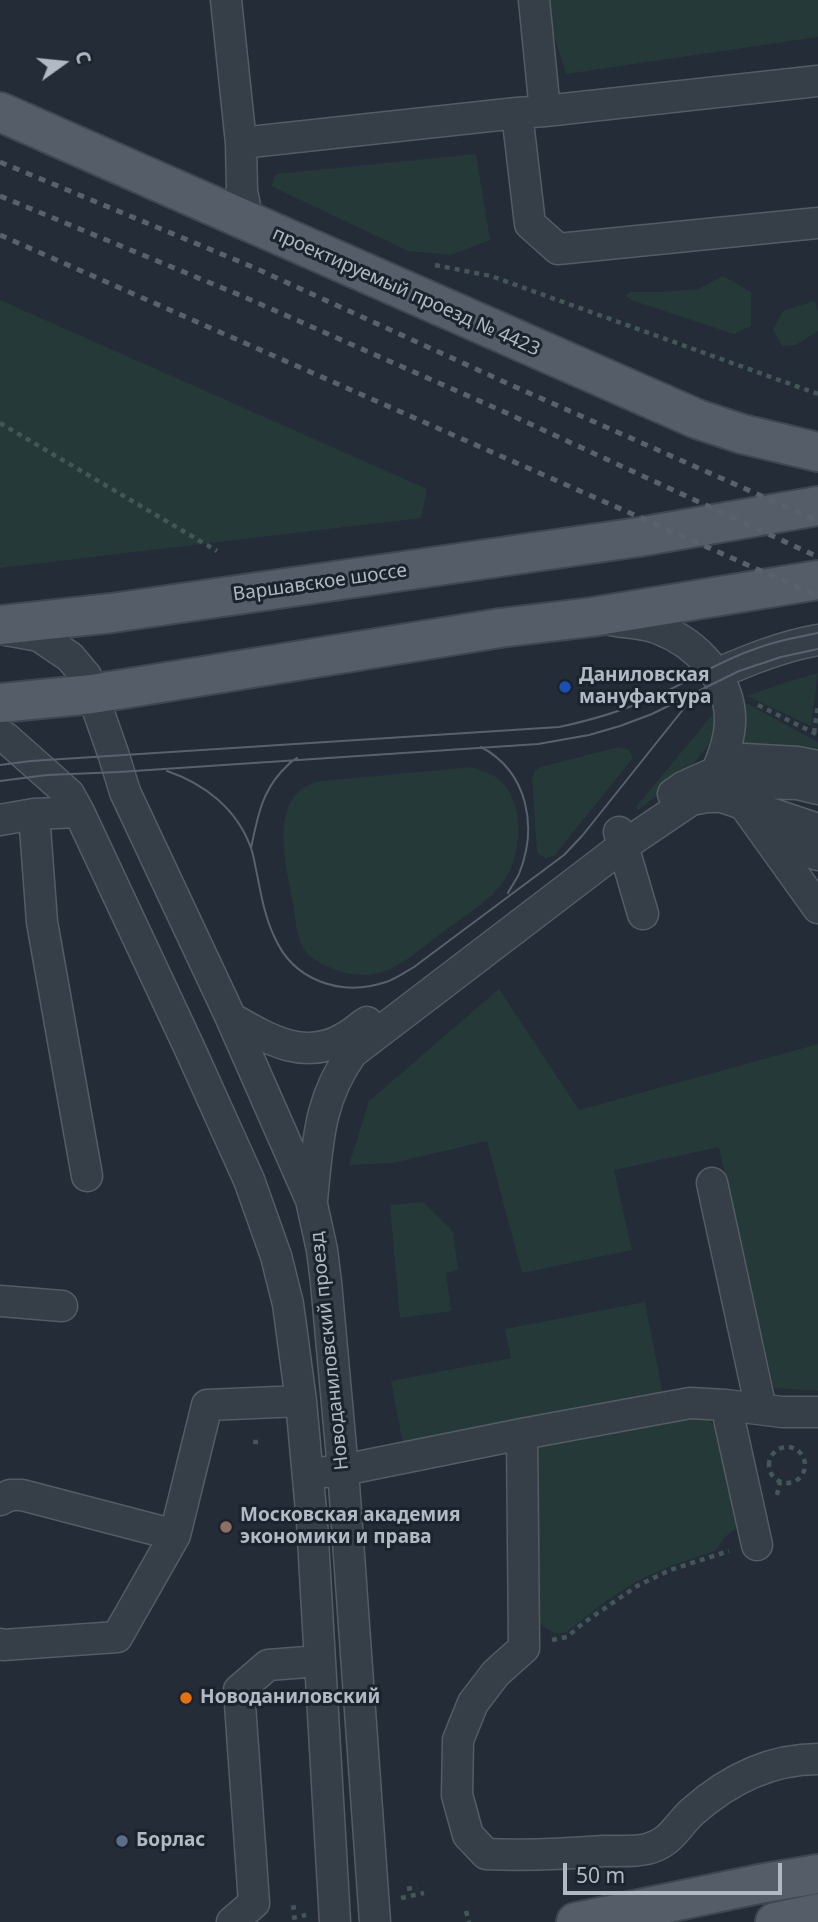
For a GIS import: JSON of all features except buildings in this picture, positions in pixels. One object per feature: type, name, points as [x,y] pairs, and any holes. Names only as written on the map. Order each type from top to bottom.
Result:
[{"type":"main road","name":"проектируемый проезд № 4423","points":[[0,112],[697,419],[742,434],[818,452]]},
{"type":"main road","name":"Варшавское шоссе","points":[[0,627],[639,537],[818,506]]},
{"type":"main road","points":[[0,703],[92,694],[500,628],[592,617],[818,579]]},
{"type":"main road","points":[[576,1922],[818,1874]]},
{"type":"main road","points":[[775,1922],[818,1913]]},
{"type":"street","points":[[226,0],[248,222]]},
{"type":"street","points":[[534,0],[530,224],[558,249],[818,223]]},
{"type":"street","points":[[241,143],[818,81]]},
{"type":"street","points":[[592,617],[657,628],[687,643],[713,668],[726,697],[730,721],[726,748],[716,773]]},
{"type":"street","name":"Новоданиловский проезд","points":[[0,627],[39,636],[70,657],[86,676],[125,792],[231,1017],[312,1200],[326,1282],[343,1470],[375,1922]]},
{"type":"street","points":[[716,674],[772,652],[818,640]]},
{"type":"street","name":"Новоданиловский проезд","points":[[0,735],[69,794],[79,812],[249,1180],[276,1256],[288,1304],[302,1401],[335,1922]]},
{"type":"street","points":[[312,1200],[320,1129],[327,1099],[338,1073],[352,1053],[621,839],[682,787],[745,759],[818,766]]},
{"type":"street","points":[[716,773],[752,783],[797,784],[818,789]]},
{"type":"street","points":[[716,773],[744,804],[818,908]]},
{"type":"street","points":[[231,1017],[271,1041],[293,1048],[330,1045],[344,1039],[621,839],[691,800],[722,797],[818,830]]},
{"type":"street","points":[[0,820],[34,814],[79,812]]},
{"type":"street","points":[[34,814],[42,922],[87,1176]]},
{"type":"street","points":[[621,839],[643,914]]},
{"type":"street","points":[[769,839],[818,855]]},
{"type":"street","points":[[712,1183],[761,1409]]},
{"type":"street","points":[[0,1301],[62,1306]]},
{"type":"street","points":[[0,1644],[3,1646],[117,1637],[176,1535],[207,1405],[302,1401]]},
{"type":"street","points":[[308,1473],[343,1470],[690,1403],[818,1412]]},
{"type":"street","points":[[726,1405],[757,1545]]},
{"type":"street","points":[[522,1434],[524,1648],[496,1673],[473,1703],[458,1740],[457,1796],[468,1835],[486,1854],[524,1856],[648,1849],[672,1836],[689,1815],[712,1795],[740,1777],[773,1766],[818,1759]]},
{"type":"street","points":[[0,1500],[10,1495],[22,1494],[176,1535]]},
{"type":"street","points":[[232,1922],[254,1903],[239,1690],[268,1665],[320,1661]]},
{"type":"path","points":[[434,265],[491,276],[818,394]]},
{"type":"path","points":[[0,423],[217,551]]},
{"type":"path","points":[[758,705],[816,734],[818,705]]},
{"type":"path","points":[[793,1447],[801,1452],[805,1468],[796,1481],[788,1484],[780,1482],[773,1478],[769,1470],[771,1454],[778,1448],[793,1447]]},
{"type":"path","points":[[524,1648],[567,1637],[637,1586],[670,1570],[713,1555],[757,1545]]},
{"type":"path","points":[[407,1889],[417,1887]]},
{"type":"path","points":[[466,1911],[468,1922]]},
{"type":"shaded area","points":[[543,0],[818,0],[818,37],[566,74]]},
{"type":"shaded area","points":[[476,154],[490,240],[451,255],[408,251],[271,186],[276,174]]},
{"type":"shaded area","points":[[723,276],[751,292],[751,326],[734,334],[631,300],[626,296],[630,292],[698,289]]},
{"type":"shaded area","points":[[0,300],[427,489],[421,518],[0,568]]},
{"type":"shaded area","points":[[814,301],[818,311],[818,331],[796,345],[782,346],[773,329],[783,311]]},
{"type":"shaded area","points":[[818,673],[811,726],[747,696],[789,681]]},
{"type":"shaded area","points":[[742,701],[818,742],[818,753],[737,747]]},
{"type":"shaded area","points":[[713,714],[718,718],[715,736],[686,774],[638,810],[636,807]]},
{"type":"shaded area","points":[[619,747],[629,750],[633,758],[554,856],[545,858],[537,853],[532,778],[535,771],[540,767]]},
{"type":"shaded area","points":[[473,767],[494,776],[506,787],[516,811],[516,853],[507,876],[494,893],[412,956],[383,972],[372,975],[348,973],[328,967],[311,957],[302,945],[297,930],[286,865],[284,829],[286,812],[293,798],[305,787],[322,781]]},
{"type":"shaded area","points":[[499,989],[579,1110],[818,1044],[818,1391],[774,1388],[719,1147],[614,1170],[632,1250],[522,1273],[487,1141],[393,1163],[349,1165],[369,1101]]},
{"type":"shaded area","points":[[423,1202],[453,1231],[458,1270],[446,1273],[451,1311],[400,1318],[390,1205]]},
{"type":"shaded area","points":[[645,1302],[663,1395],[403,1445],[391,1381],[511,1358],[505,1329]]},
{"type":"shaded area","points":[[693,1414],[707,1418],[719,1431],[741,1525],[727,1535],[715,1551],[670,1566],[637,1581],[565,1633],[555,1633],[546,1628],[534,1613],[533,1453],[539,1444]]},
{"type":"tram line","points":[[0,765],[559,727],[601,717],[641,703],[744,653],[778,641],[818,633]]},
{"type":"tram line","points":[[0,781],[47,775],[538,744],[589,735],[620,726],[652,714],[739,671],[781,657],[818,649]]},
{"type":"tram line","points":[[167,771],[207,791],[237,821],[252,851],[271,929],[282,952],[293,964],[306,974],[336,986],[369,986],[390,981],[414,967],[564,855],[693,697]]},
{"type":"tram line","points":[[481,747],[509,771],[525,802],[528,820],[525,856],[508,893]]},
{"type":"tram line","points":[[251,848],[255,827],[269,789],[281,772],[297,758]]},
{"type":"railway","points":[[0,162],[255,268],[818,521]]},
{"type":"railway","points":[[0,196],[242,296],[500,410],[818,557]]},
{"type":"railway","points":[[0,235],[818,596]]},
{"type":"place","name":"Даниловская мануфактура","points":[[565,687]]},
{"type":"place","name":"Московская академия экономики и права","points":[[226,1527]]},
{"type":"place","name":"Новоданиловский","points":[[186,1698]]},
{"type":"place","name":"Борлас","points":[[122,1841]]}]
